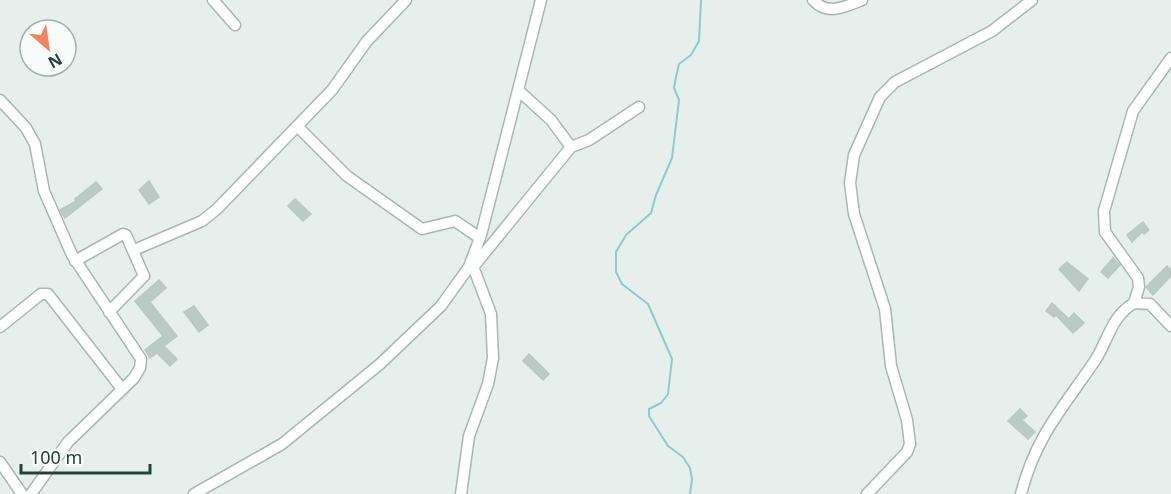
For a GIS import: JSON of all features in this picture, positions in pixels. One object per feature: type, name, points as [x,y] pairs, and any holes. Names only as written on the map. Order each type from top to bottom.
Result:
[{"type":"street","points":[[213,0],[235,26]]},
{"type":"street","points":[[134,250],[202,220],[228,198],[332,90],[367,41],[406,0]]},
{"type":"street","points":[[461,494],[470,436],[488,384],[493,358],[491,314],[472,264],[541,0]]},
{"type":"street","points":[[813,0],[825,9],[836,9],[862,0]]},
{"type":"street","points":[[867,494],[908,452],[910,444],[907,420],[891,366],[885,309],[854,214],[850,183],[854,155],[880,97],[895,81],[993,31],[1032,0]]},
{"type":"street","points":[[1021,494],[1031,458],[1042,435],[1098,356],[1116,318],[1134,303],[1139,287],[1138,278],[1105,232],[1104,211],[1132,111],[1171,58]]},
{"type":"street","points":[[518,90],[551,120],[571,147]]},
{"type":"street","points":[[0,100],[26,128],[35,144],[44,191],[57,227],[75,261],[141,359],[140,368],[134,378],[68,442],[31,494]]},
{"type":"street","points":[[194,494],[282,444],[380,364],[441,306],[472,264],[571,147],[589,140],[639,107]]},
{"type":"street","points":[[297,126],[347,176],[422,229],[455,221],[480,238]]},
{"type":"street","points":[[75,261],[123,234],[134,250],[144,276],[109,312]]},
{"type":"street","points":[[0,327],[41,294],[48,294],[122,388]]},
{"type":"street","points":[[1134,303],[1150,304],[1171,326]]},
{"type":"street","points":[[0,462],[22,494]]},
{"type":"building","points":[[149,181],[159,197],[149,204],[139,190]]},
{"type":"building","points":[[96,182],[102,189],[65,218],[60,210],[76,201],[75,199]]},
{"type":"building","points":[[295,199],[311,214],[303,221],[288,206]]},
{"type":"building","points":[[1143,222],[1149,230],[1144,234],[1142,232],[1132,242],[1127,235]]},
{"type":"building","points":[[1113,258],[1120,265],[1108,278],[1101,272]]},
{"type":"building","points":[[1067,262],[1088,279],[1079,291],[1059,269]]},
{"type":"building","points":[[1167,266],[1171,270],[1171,276],[1153,295],[1146,287]]},
{"type":"building","points":[[159,280],[166,288],[150,302],[177,336],[164,346],[177,359],[170,366],[157,353],[150,358],[145,350],[163,336],[135,301]]},
{"type":"building","points":[[1052,303],[1069,319],[1074,313],[1084,323],[1073,333],[1056,315],[1054,317],[1046,311]]},
{"type":"building","points":[[194,306],[208,325],[199,332],[184,312]]},
{"type":"building","points":[[529,354],[549,374],[543,380],[523,361]]},
{"type":"building","points":[[1020,409],[1027,416],[1022,420],[1035,432],[1028,439],[1008,421]]},
{"type":"waterway","points":[[690,494],[692,479],[690,468],[683,457],[668,446],[649,416],[649,409],[661,403],[668,394],[672,359],[648,304],[622,284],[616,272],[616,252],[626,235],[651,213],[672,158],[679,100],[674,88],[676,77],[679,64],[691,55],[699,41],[701,0]]}]
